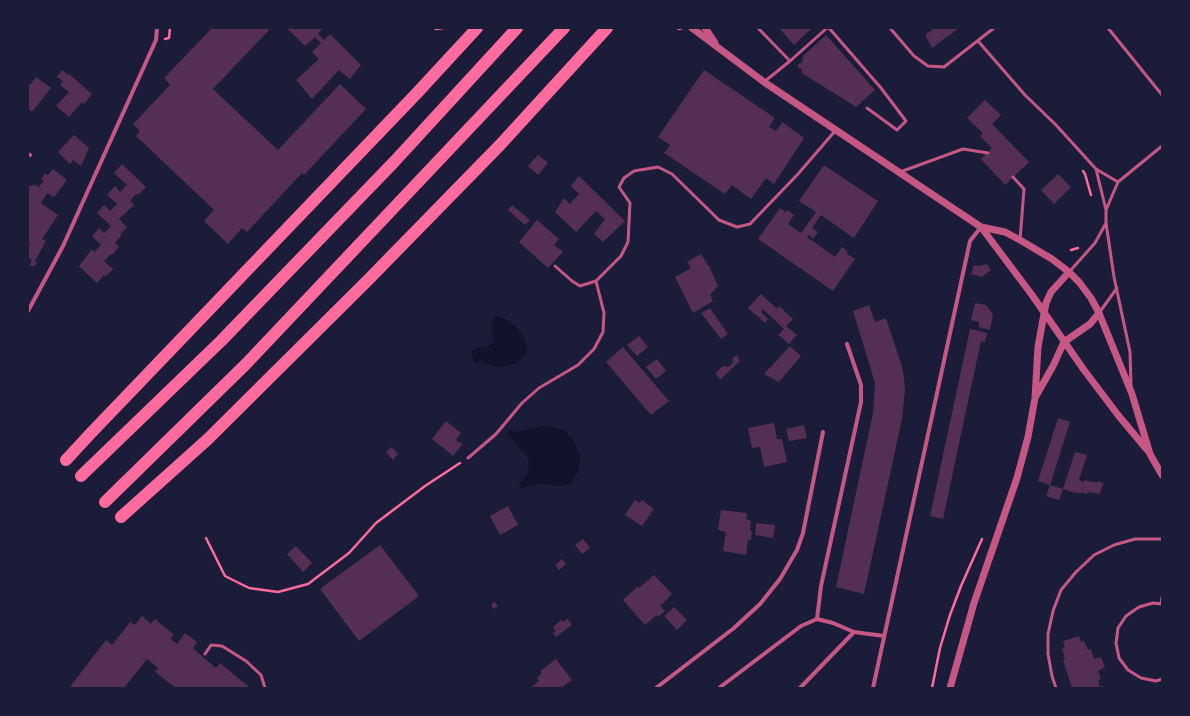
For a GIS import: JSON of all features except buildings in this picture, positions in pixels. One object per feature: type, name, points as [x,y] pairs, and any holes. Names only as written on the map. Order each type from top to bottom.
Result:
[{"type":"highway","points":[[66,460],[406,105],[477,28]]},
{"type":"highway","points":[[81,476],[221,341],[394,162],[517,28]]},
{"type":"highway","points":[[105,502],[246,364],[564,28]]},
{"type":"highway","points":[[121,517],[208,439],[368,280],[500,145],[607,28]]},
{"type":"street","points":[[28,311],[63,246],[156,40],[157,28]]},
{"type":"street","points":[[692,28],[764,82],[981,227],[1118,415],[1150,454],[1162,475]]},
{"type":"street","points":[[705,28],[718,48]]},
{"type":"street","points":[[981,227],[1005,232],[1052,258],[1069,272],[1091,298],[1099,313],[1132,394],[1150,454]]},
{"type":"street","points":[[873,688],[970,242],[981,227]]},
{"type":"street","points":[[950,688],[974,603],[1016,478],[1028,437],[1035,398],[1038,346],[1046,303],[1051,292],[1069,272]]},
{"type":"street","points":[[1035,398],[1064,342],[1090,324],[1099,313]]},
{"type":"street","points":[[817,619],[821,586],[861,402],[860,385],[847,344]]},
{"type":"street","points":[[656,688],[734,628],[760,604],[780,578],[797,550],[803,533],[823,432]]},
{"type":"street","points":[[719,688],[801,626],[817,619],[833,623],[854,632],[884,636]]},
{"type":"street","points":[[800,688],[854,632]]},
{"type":"lane","points":[[758,28],[790,61]]},
{"type":"lane","points":[[764,82],[828,28],[881,88],[906,122],[897,130],[867,108]]},
{"type":"lane","points":[[890,28],[914,56],[928,66],[944,67],[994,28]]},
{"type":"lane","points":[[1108,28],[1162,95]]},
{"type":"lane","points":[[978,41],[1025,94],[1056,125],[1096,169],[1118,182]]},
{"type":"lane","points":[[556,266],[572,282],[580,286],[596,281],[621,256],[628,242],[630,203],[619,188],[624,178],[634,171],[658,167],[672,174],[719,220],[737,227],[750,224],[798,174],[836,129]]},
{"type":"lane","points":[[1106,210],[1118,182],[1162,146]]},
{"type":"lane","points":[[900,172],[963,149],[988,153]]},
{"type":"lane","points":[[1096,169],[1106,210],[1106,223],[1114,277],[1130,352],[1132,394]]},
{"type":"lane","points":[[1013,177],[1024,189],[1020,240]]},
{"type":"lane","points":[[1069,272],[1096,242],[1106,223]]},
{"type":"lane","points":[[468,458],[496,434],[522,403],[539,388],[578,365],[594,349],[603,332],[604,313],[596,281]]},
{"type":"lane","points":[[1099,313],[1117,288]]},
{"type":"lane","points":[[1056,688],[1048,654],[1048,634],[1053,611],[1062,590],[1076,572],[1094,555],[1114,545],[1135,539],[1162,539]]},
{"type":"lane","points":[[1162,597],[1161,604],[1153,603],[1139,607],[1126,616],[1118,628],[1116,643],[1119,658],[1128,670],[1141,678],[1156,681],[1162,680]]},
{"type":"lane","points":[[205,654],[211,645],[222,646],[246,661],[261,675],[265,688]]},
{"type":"path","points":[[435,28],[443,28]]},
{"type":"path","points":[[1081,168],[1085,174],[1091,196]]},
{"type":"path","points":[[1071,250],[1081,246]]},
{"type":"path","points":[[206,538],[225,576],[249,588],[278,592],[308,584],[348,553],[376,523],[426,486],[468,458]]},
{"type":"path","points":[[932,688],[940,648],[950,615],[961,586],[983,538]]},
{"type":"shaded area","points":[[495,317],[501,317],[509,321],[518,329],[526,341],[527,346],[525,354],[517,363],[505,367],[491,366],[481,360],[476,364],[473,361],[472,352],[475,348],[486,347],[492,344],[494,339],[491,327]]},
{"type":"shaded area","points":[[545,425],[563,430],[571,437],[580,456],[577,474],[570,484],[563,486],[539,484],[522,488],[519,485],[527,474],[529,466],[528,458],[507,435],[509,429],[515,432]]}]
